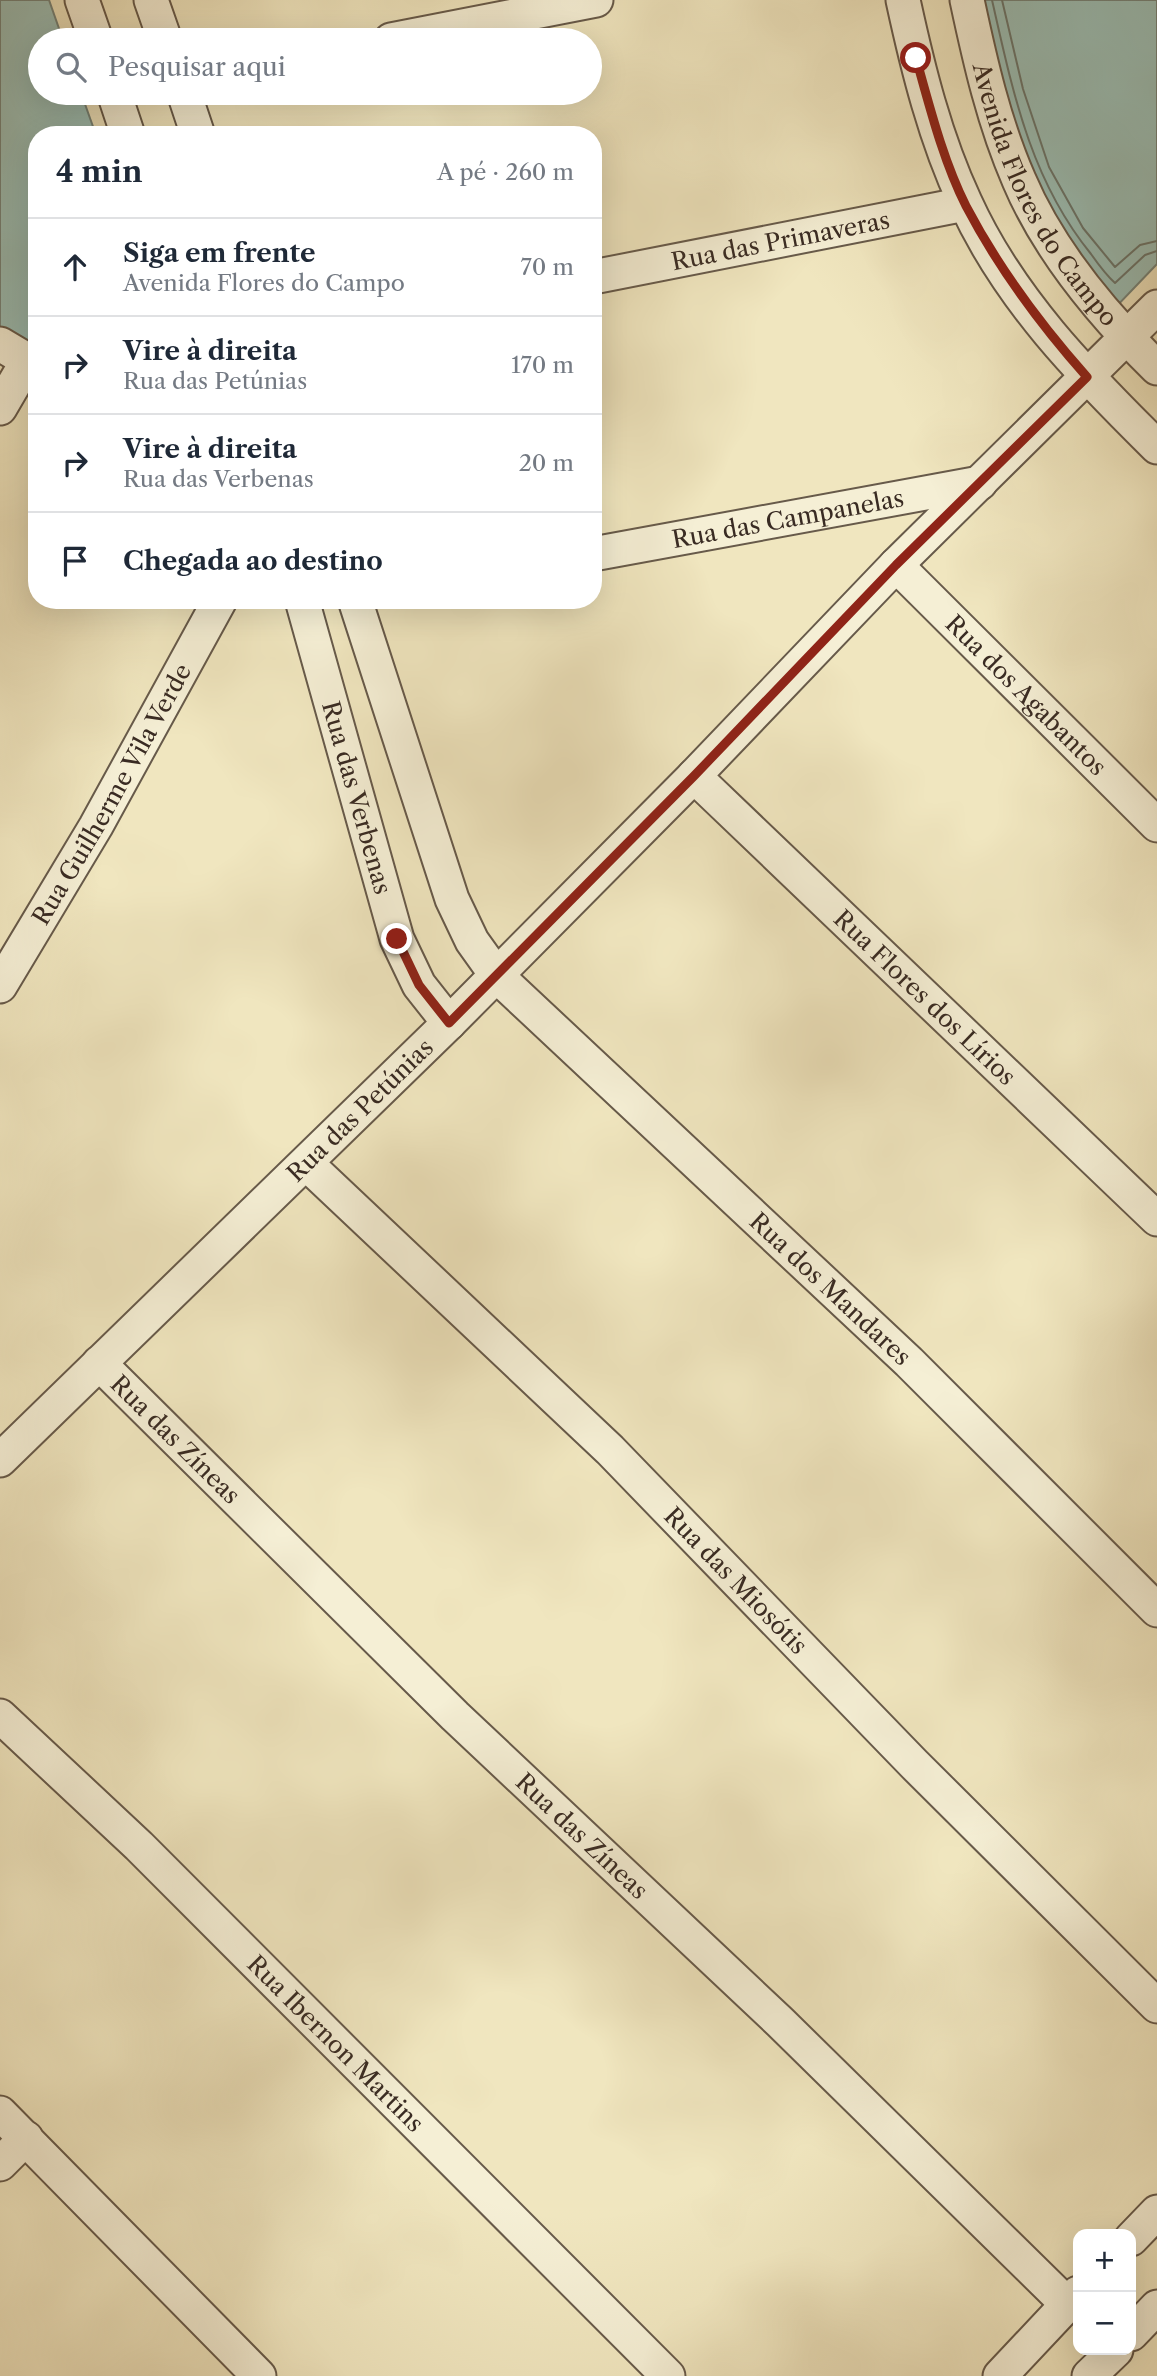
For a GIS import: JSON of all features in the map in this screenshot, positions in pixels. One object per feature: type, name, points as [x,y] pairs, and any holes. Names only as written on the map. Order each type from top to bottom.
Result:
[{"type":"street","points":[[82,0],[92,28]]},
{"type":"street","points":[[151,0],[161,28]]},
{"type":"street","points":[[453,28],[597,0]]},
{"type":"street","points":[[902,0],[937,133],[965,204],[1004,272],[1040,323],[1087,377],[1157,447]]},
{"type":"street","name":"Avenida Flores do Campo","points":[[967,0],[997,121],[1019,181],[1048,235],[1074,272],[1127,338],[1157,368]]},
{"type":"street","points":[[118,105],[125,126]]},
{"type":"street","points":[[188,105],[195,126]]},
{"type":"street","name":"Rua das Primaveras","points":[[602,275],[965,204]]},
{"type":"street","name":"Rua das Petúnias","points":[[0,1460],[307,1164],[497,976],[896,565],[1157,307]]},
{"type":"street","points":[[0,408],[21,357]]},
{"type":"street","name":"Rua das Campanelas","points":[[602,552],[980,483]]},
{"type":"street","name":"Rua dos Agabantos","points":[[896,565],[1157,825]]},
{"type":"street","name":"Rua Guilherme Vila Verde","points":[[0,986],[96,826],[215,609]]},
{"type":"street","name":"Rua das Verbenas","points":[[305,609],[397,939],[419,985],[449,1023]]},
{"type":"street","points":[[358,609],[452,899],[472,941],[497,976]]},
{"type":"street","name":"Rua Flores dos Lírios","points":[[694,776],[1157,1219]]},
{"type":"street","name":"Rua dos Mandares","points":[[497,976],[909,1362],[1157,1610]]},
{"type":"street","name":"Rua das Miosótis","points":[[307,1164],[610,1450],[915,1764],[1157,2006]]},
{"type":"street","name":"Rua das Zíneas","points":[[99,1363],[455,1716],[1073,2299]]},
{"type":"street","name":"Rua Ibernon Martins","points":[[0,1716],[139,1846],[668,2376]]},
{"type":"street","points":[[0,2113],[259,2376]]},
{"type":"street","points":[[0,2164],[26,2138]]},
{"type":"street","points":[[1136,2234],[1157,2212]]},
{"type":"street","points":[[1000,2376],[1073,2299]]},
{"type":"street","points":[[1116,2358],[1157,2307]]},
{"type":"water","points":[[0,0],[49,0],[59,28],[28,28],[28,105],[85,105],[93,126],[28,126],[28,343],[0,327]]},
{"type":"water","points":[[975,0],[1157,0],[1157,264],[1114,309],[1025,177]]},
{"type":"route","points":[[397,939],[419,985],[449,1023],[694,776],[896,565],[1087,377],[1040,323],[1004,272],[965,204],[937,133],[916,58]]}]
